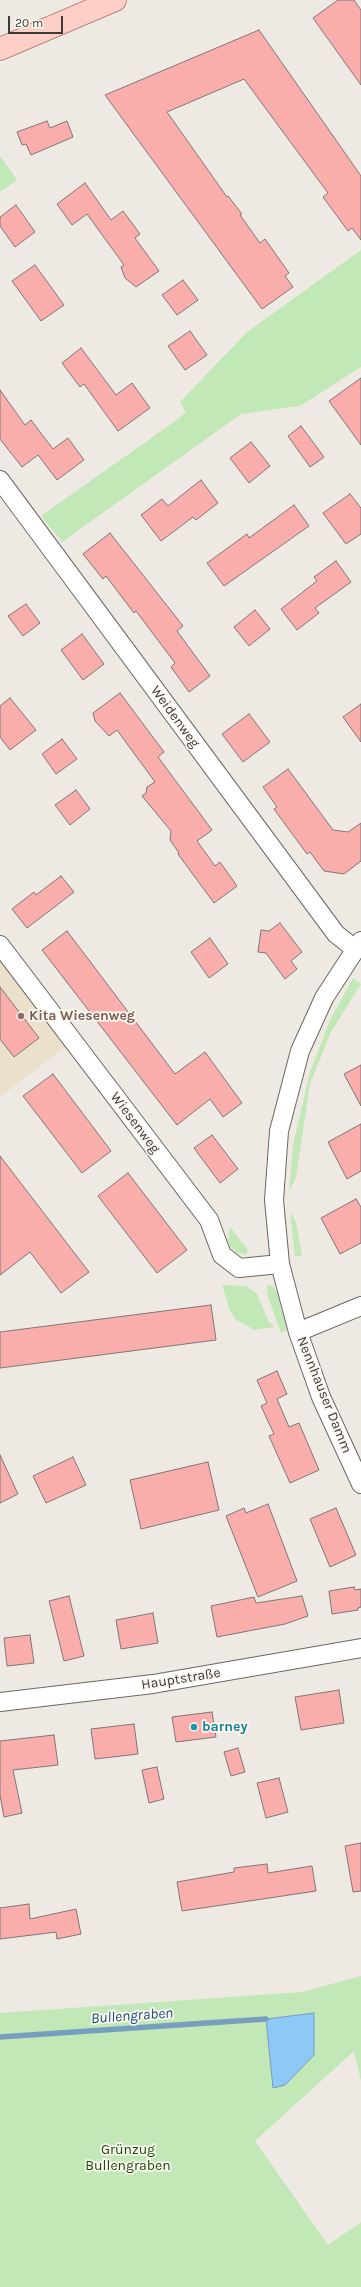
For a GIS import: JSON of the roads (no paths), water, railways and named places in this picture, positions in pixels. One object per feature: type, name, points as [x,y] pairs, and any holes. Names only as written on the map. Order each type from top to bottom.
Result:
[{"type":"main road","points":[[0,49],[115,0]]},
{"type":"street","name":"Weidenweg","points":[[0,480],[336,934],[358,945]]},
{"type":"street","name":"Wiesenweg","points":[[0,945],[209,1220],[222,1256],[239,1268],[280,1264]]},
{"type":"street","name":"Nennhauser Damm","points":[[358,945],[324,998],[310,1025],[300,1052],[286,1101],[280,1131],[274,1181],[276,1232],[280,1264],[298,1332],[321,1397],[361,1484]]},
{"type":"street","points":[[298,1332],[361,1306]]},
{"type":"street","name":"Hauptstraße","points":[[0,1702],[153,1684],[361,1648]]},
{"type":"water","points":[[314,2013],[314,2055],[285,2085],[273,2088],[266,2019]]},
{"type":"waterway","name":"Bullengraben","points":[[0,2037],[266,2019]]},
{"type":"place","name":"Kita Wiesenweg","points":[[21,1016]]},
{"type":"place","name":"barney","points":[[194,1727]]},
{"type":"park label","name":"Grünzug Bullengraben","points":[[128,2158]]}]
